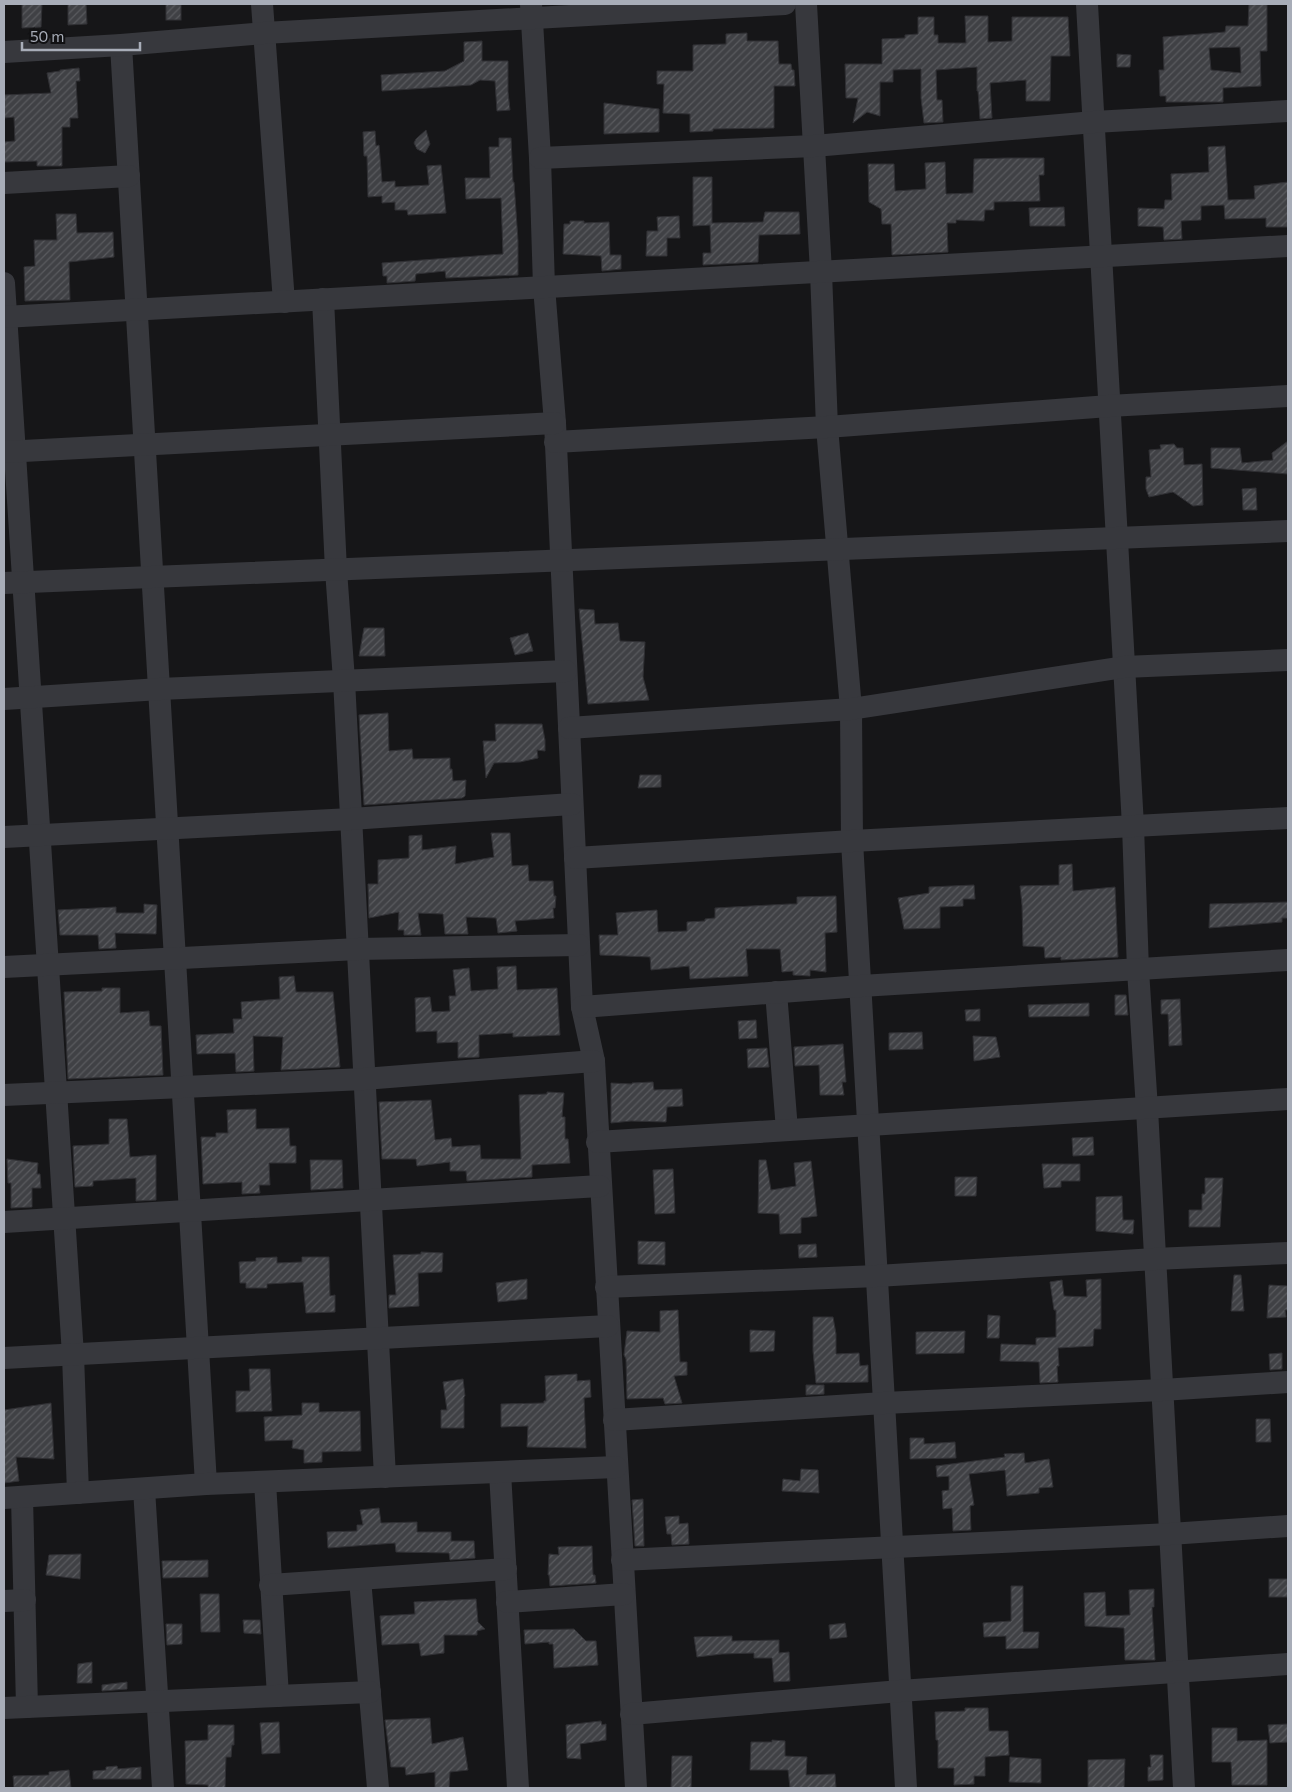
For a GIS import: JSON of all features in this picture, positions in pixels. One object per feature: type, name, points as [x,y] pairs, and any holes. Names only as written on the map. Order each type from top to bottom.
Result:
[{"type":"street","points":[[262,4],[284,302]]},
{"type":"street","points":[[4,52],[121,45],[531,11],[785,4]]},
{"type":"street","points":[[806,4],[821,272],[827,426],[851,709],[852,841],[906,1788]]},
{"type":"street","points":[[1087,4],[1133,826],[1138,970],[1184,1788]]},
{"type":"street","points":[[531,11],[540,158],[544,287],[555,432],[582,1007],[594,1061],[597,1142],[636,1788]]},
{"type":"street","points":[[121,45],[206,1484]]},
{"type":"street","points":[[540,158],[814,146],[1094,122],[1288,111]]},
{"type":"street","points":[[4,183],[129,176]]},
{"type":"street","points":[[5,317],[1288,246]]},
{"type":"street","points":[[4,282],[13,583],[30,698],[73,1355],[78,1493]]},
{"type":"street","points":[[324,299],[336,570],[344,680],[385,1477]]},
{"type":"street","points":[[9,452],[331,435],[827,426],[1109,406],[1288,396]]},
{"type":"street","points":[[13,583],[1288,532]]},
{"type":"street","points":[[569,728],[851,709],[1124,667],[1288,660]]},
{"type":"street","points":[[4,699],[160,689],[566,671]]},
{"type":"street","points":[[4,837],[351,819],[572,804]]},
{"type":"street","points":[[575,858],[1288,818]]},
{"type":"street","points":[[4,967],[358,949],[579,945]]},
{"type":"street","points":[[582,1007],[861,986],[1288,960]]},
{"type":"street","points":[[776,992],[787,1130]]},
{"type":"street","points":[[4,1094],[364,1079],[594,1061]]},
{"type":"street","points":[[597,1142],[1288,1099]]},
{"type":"street","points":[[4,1222],[600,1186]]},
{"type":"street","points":[[606,1287],[877,1276],[1288,1253]]},
{"type":"street","points":[[4,1358],[608,1326]]},
{"type":"street","points":[[614,1420],[884,1402],[1162,1390],[1288,1382]]},
{"type":"street","points":[[27,1707],[14,1601],[13,1497],[206,1484],[616,1467]]},
{"type":"street","points":[[500,1472],[518,1788]]},
{"type":"street","points":[[265,1482],[278,1696]]},
{"type":"street","points":[[144,1488],[163,1788]]},
{"type":"street","points":[[622,1560],[1170,1534],[1288,1526]]},
{"type":"street","points":[[270,1585],[506,1569]]},
{"type":"street","points":[[360,1579],[378,1788]]},
{"type":"street","points":[[508,1602],[624,1594]]},
{"type":"street","points":[[631,1714],[900,1691],[1288,1664]]},
{"type":"street","points":[[4,1708],[370,1692]]},
{"type":"building","points":[[22,4],[42,4],[41,27],[22,28]]},
{"type":"building","points":[[68,4],[86,4],[87,24],[68,25]]},
{"type":"building","points":[[166,4],[181,4],[181,20],[166,20]]},
{"type":"building","points":[[1249,4],[1267,4],[1267,51],[1260,51],[1261,86],[1223,88],[1223,102],[1166,102],[1166,96],[1160,96],[1159,70],[1164,70],[1163,37],[1225,32],[1226,26],[1248,26]],"holes":[[[1240,47],[1241,73],[1211,70],[1209,48]]]},
{"type":"building","points":[[965,16],[988,16],[988,42],[1012,41],[1012,17],[1068,17],[1070,56],[1051,56],[1050,101],[1026,101],[1026,80],[990,83],[992,118],[980,119],[977,67],[936,70],[937,100],[942,100],[943,122],[924,123],[921,98],[921,69],[893,70],[893,82],[880,82],[880,116],[867,112],[853,123],[858,98],[846,98],[845,64],[882,64],[882,39],[905,38],[905,35],[918,34],[918,17],[934,17],[934,35],[938,35],[938,43],[966,43]]},
{"type":"building","points":[[747,33],[747,41],[778,41],[779,64],[791,64],[792,70],[794,70],[795,86],[774,86],[774,128],[713,129],[713,131],[690,132],[690,114],[663,113],[664,84],[657,84],[657,71],[693,71],[693,45],[726,44],[726,34]]},
{"type":"building","points":[[482,41],[482,61],[508,61],[510,110],[497,111],[495,81],[480,80],[471,85],[382,91],[381,75],[445,71],[464,61],[464,42]]},
{"type":"building","points":[[1117,54],[1131,55],[1130,67],[1117,67]]},
{"type":"building","points":[[79,68],[80,81],[76,81],[78,118],[70,118],[70,127],[62,127],[62,166],[37,166],[37,161],[4,162],[4,142],[15,141],[14,117],[4,118],[4,95],[51,93],[47,73]]},
{"type":"building","points":[[604,103],[659,109],[659,132],[604,134]]},
{"type":"building","points":[[426,130],[430,144],[425,153],[417,149],[414,143]]},
{"type":"building","points":[[375,131],[376,146],[379,145],[382,182],[395,181],[395,187],[429,185],[427,166],[441,165],[446,213],[408,215],[407,210],[395,210],[395,202],[382,203],[382,196],[368,197],[367,156],[364,156],[363,132]]},
{"type":"building","points":[[499,138],[511,138],[518,241],[518,275],[446,278],[445,271],[416,274],[415,281],[387,283],[387,276],[383,276],[382,263],[503,254],[501,198],[466,199],[465,178],[490,178],[489,147],[499,147]]},
{"type":"building","points":[[1225,146],[1228,200],[1255,199],[1254,186],[1288,182],[1288,227],[1266,227],[1266,218],[1225,219],[1224,205],[1201,206],[1201,220],[1181,221],[1182,239],[1164,240],[1163,227],[1138,226],[1138,208],[1164,209],[1165,200],[1172,200],[1171,174],[1209,172],[1208,147]]},
{"type":"building","points":[[1044,158],[1044,175],[1039,175],[1040,201],[994,202],[994,210],[985,210],[984,221],[956,220],[956,223],[947,223],[948,252],[892,255],[891,224],[882,224],[881,209],[869,202],[868,164],[894,164],[895,191],[926,189],[925,163],[945,162],[946,194],[973,193],[974,159]]},
{"type":"building","points":[[693,177],[712,177],[712,223],[763,222],[765,212],[799,212],[800,234],[759,235],[758,262],[703,265],[703,253],[711,253],[710,225],[693,226]]},
{"type":"building","points":[[1064,207],[1065,226],[1030,226],[1029,208]]},
{"type":"building","points":[[56,214],[76,214],[77,233],[113,232],[114,257],[69,262],[70,300],[25,301],[24,267],[35,266],[34,240],[57,240]]},
{"type":"building","points":[[679,216],[680,238],[667,238],[667,256],[646,256],[647,231],[658,231],[657,217]]},
{"type":"building","points":[[570,221],[584,221],[584,223],[609,222],[610,255],[621,255],[621,269],[602,271],[601,256],[563,254],[564,224],[570,224]]},
{"type":"building","points":[[1288,441],[1288,474],[1211,468],[1211,448],[1240,448],[1242,463],[1273,460],[1272,453]]},
{"type":"building","points":[[1174,444],[1177,448],[1183,448],[1184,465],[1202,464],[1203,505],[1193,506],[1173,492],[1149,497],[1146,489],[1146,477],[1151,477],[1149,450],[1161,449],[1160,445]]},
{"type":"building","points":[[1256,488],[1257,510],[1243,510],[1242,489]]},
{"type":"building","points":[[579,609],[594,610],[595,624],[618,623],[620,641],[645,642],[643,677],[649,700],[588,704]]},
{"type":"building","points":[[364,628],[384,628],[385,656],[359,656]]},
{"type":"building","points":[[528,633],[533,651],[515,655],[510,638]]},
{"type":"building","points":[[388,713],[389,751],[412,749],[413,759],[450,758],[453,781],[466,780],[465,796],[462,798],[364,805],[359,715]]},
{"type":"building","points":[[495,724],[542,724],[545,751],[537,750],[538,758],[520,762],[494,763],[486,778],[483,741],[496,741]]},
{"type":"building","points":[[640,775],[661,775],[661,787],[638,788]]},
{"type":"building","points":[[491,833],[510,833],[512,866],[528,865],[529,881],[553,881],[554,896],[556,896],[555,908],[553,908],[554,918],[515,921],[517,931],[498,933],[496,918],[466,917],[468,934],[445,934],[443,914],[418,913],[421,935],[404,935],[404,930],[398,930],[399,912],[369,918],[368,884],[378,884],[378,860],[409,858],[409,836],[422,835],[422,850],[456,846],[455,864],[494,857]]},
{"type":"building","points":[[1072,864],[1073,891],[1115,887],[1118,957],[1061,960],[1061,957],[1045,958],[1044,947],[1023,946],[1020,886],[1059,885],[1059,865]]},
{"type":"building","points":[[974,885],[975,899],[963,899],[963,906],[940,907],[940,928],[904,929],[898,898],[929,893],[929,887]]},
{"type":"building","points":[[836,896],[837,932],[825,933],[826,972],[810,970],[810,976],[793,975],[793,971],[782,972],[780,949],[746,949],[748,976],[690,979],[689,966],[651,970],[650,957],[600,955],[599,935],[618,935],[616,913],[657,910],[658,932],[687,931],[687,922],[705,921],[705,919],[715,918],[715,908],[797,904],[797,897]]},
{"type":"building","points":[[1288,902],[1288,918],[1282,918],[1282,922],[1209,928],[1210,904]]},
{"type":"building","points":[[144,904],[157,905],[156,934],[115,933],[116,948],[99,949],[98,935],[60,935],[58,910],[116,907],[116,913],[144,913]]},
{"type":"building","points":[[516,966],[517,990],[557,988],[560,1035],[513,1037],[513,1033],[479,1035],[479,1057],[458,1058],[458,1042],[437,1043],[437,1031],[416,1032],[415,998],[430,997],[432,1012],[450,1011],[449,996],[456,996],[453,970],[469,968],[471,991],[498,989],[497,967]]},
{"type":"building","points":[[294,976],[296,992],[333,992],[340,1067],[281,1070],[283,1037],[253,1036],[254,1071],[236,1072],[235,1053],[197,1054],[196,1035],[234,1033],[233,1019],[242,1019],[241,1002],[280,999],[279,977]]},
{"type":"building","points":[[102,988],[120,988],[120,1013],[149,1011],[150,1026],[161,1026],[163,1075],[68,1079],[64,992],[102,991]]},
{"type":"building","points":[[1115,995],[1126,995],[1128,1015],[1115,1015]]},
{"type":"building","points":[[1180,999],[1182,1045],[1169,1046],[1168,1014],[1161,1014],[1161,1000]]},
{"type":"building","points":[[1089,1003],[1089,1016],[1029,1017],[1028,1005]]},
{"type":"building","points":[[980,1009],[980,1021],[966,1021],[965,1010]]},
{"type":"building","points":[[756,1020],[757,1038],[739,1039],[738,1021]]},
{"type":"building","points":[[922,1032],[923,1049],[889,1050],[889,1033]]},
{"type":"building","points":[[973,1036],[996,1037],[1000,1057],[974,1061]]},
{"type":"building","points":[[843,1044],[846,1082],[842,1082],[844,1095],[820,1095],[819,1065],[795,1066],[794,1047]]},
{"type":"building","points":[[767,1048],[769,1067],[748,1068],[747,1049]]},
{"type":"building","points":[[653,1082],[654,1090],[682,1089],[683,1106],[667,1107],[666,1122],[631,1121],[611,1123],[611,1083]]},
{"type":"building","points":[[547,1092],[564,1093],[562,1117],[565,1117],[565,1139],[568,1139],[570,1163],[532,1165],[532,1177],[467,1181],[466,1171],[450,1171],[450,1162],[417,1166],[416,1159],[382,1159],[379,1102],[431,1100],[435,1140],[451,1138],[452,1147],[480,1145],[481,1159],[521,1159],[519,1095],[547,1094]]},
{"type":"building","points":[[256,1109],[256,1129],[289,1128],[290,1146],[296,1146],[296,1163],[269,1163],[270,1185],[259,1185],[260,1193],[242,1194],[242,1182],[203,1184],[201,1137],[216,1137],[216,1133],[228,1133],[227,1110]]},
{"type":"building","points":[[109,1119],[127,1119],[130,1157],[156,1155],[156,1200],[136,1201],[136,1178],[93,1181],[93,1186],[75,1187],[73,1146],[109,1144]]},
{"type":"building","points":[[1093,1137],[1094,1155],[1073,1156],[1072,1138]]},
{"type":"building","points":[[7,1159],[38,1163],[37,1174],[40,1174],[41,1188],[32,1188],[32,1207],[11,1208],[11,1183],[8,1183]]},
{"type":"building","points":[[310,1160],[342,1160],[343,1188],[311,1190]]},
{"type":"building","points":[[759,1160],[766,1160],[771,1190],[796,1186],[794,1163],[811,1161],[817,1216],[801,1218],[801,1233],[780,1234],[779,1214],[758,1213]]},
{"type":"building","points":[[1042,1164],[1080,1164],[1080,1181],[1061,1181],[1061,1187],[1044,1188]]},
{"type":"building","points":[[673,1169],[675,1213],[655,1214],[653,1170]]},
{"type":"building","points":[[955,1177],[977,1177],[976,1196],[955,1196]]},
{"type":"building","points":[[1205,1178],[1223,1178],[1220,1227],[1189,1227],[1189,1210],[1202,1210]]},
{"type":"building","points":[[1122,1196],[1123,1220],[1134,1220],[1133,1234],[1096,1231],[1096,1197]]},
{"type":"building","points":[[638,1241],[665,1242],[665,1265],[638,1264]]},
{"type":"building","points":[[816,1244],[817,1257],[799,1258],[798,1245]]},
{"type":"building","points":[[421,1252],[443,1253],[442,1272],[418,1273],[419,1306],[389,1308],[389,1295],[396,1295],[393,1255],[421,1254]]},
{"type":"building","points":[[277,1257],[277,1263],[302,1262],[302,1257],[329,1257],[330,1296],[335,1295],[335,1312],[306,1313],[303,1282],[267,1284],[267,1288],[246,1288],[246,1283],[240,1283],[239,1262],[256,1261],[256,1258]]},
{"type":"building","points":[[1234,1275],[1241,1275],[1244,1311],[1231,1311]]},
{"type":"building","points":[[527,1279],[527,1299],[498,1302],[496,1283]]},
{"type":"building","points":[[1101,1279],[1101,1329],[1094,1329],[1093,1346],[1058,1348],[1058,1382],[1040,1383],[1039,1362],[1000,1361],[1001,1344],[1036,1345],[1036,1338],[1056,1337],[1056,1310],[1054,1310],[1050,1282],[1062,1280],[1064,1296],[1087,1297],[1086,1280]]},
{"type":"building","points":[[1269,1285],[1288,1286],[1288,1310],[1285,1310],[1286,1317],[1267,1318]]},
{"type":"building","points":[[678,1310],[680,1362],[687,1362],[687,1375],[674,1376],[682,1403],[665,1404],[663,1398],[627,1399],[626,1359],[624,1355],[627,1331],[660,1332],[660,1311]]},
{"type":"building","points":[[988,1315],[1000,1316],[999,1338],[987,1338]]},
{"type":"building","points":[[813,1317],[833,1317],[836,1334],[836,1354],[859,1353],[860,1366],[868,1365],[868,1382],[816,1383],[813,1351]]},
{"type":"building","points":[[750,1330],[775,1331],[774,1351],[750,1352]]},
{"type":"building","points":[[965,1331],[964,1353],[916,1354],[916,1332]]},
{"type":"building","points":[[1282,1353],[1282,1369],[1270,1370],[1269,1354]]},
{"type":"building","points":[[249,1369],[270,1369],[272,1411],[236,1412],[236,1391],[250,1391]]},
{"type":"building","points":[[577,1374],[577,1381],[590,1380],[591,1397],[584,1398],[586,1448],[527,1447],[528,1426],[501,1427],[501,1404],[544,1403],[546,1401],[545,1376]]},
{"type":"building","points":[[463,1379],[465,1396],[464,1428],[441,1428],[441,1410],[447,1410],[443,1382]]},
{"type":"building","points":[[806,1385],[824,1385],[824,1394],[806,1395]]},
{"type":"building","points":[[51,1403],[54,1459],[16,1457],[19,1481],[4,1483],[4,1410]]},
{"type":"building","points":[[302,1403],[319,1403],[319,1412],[360,1411],[361,1451],[322,1452],[322,1462],[304,1463],[304,1450],[292,1448],[293,1440],[265,1441],[264,1417],[302,1415]]},
{"type":"building","points":[[1256,1419],[1270,1419],[1271,1442],[1256,1442]]},
{"type":"building","points":[[910,1438],[924,1438],[924,1444],[955,1442],[956,1458],[910,1459]]},
{"type":"building","points":[[1024,1453],[1025,1463],[1049,1459],[1053,1487],[1039,1488],[1039,1493],[1007,1496],[1005,1470],[969,1474],[974,1505],[970,1506],[971,1530],[953,1531],[952,1508],[943,1509],[942,1491],[949,1490],[949,1476],[937,1477],[936,1466],[1005,1457],[1004,1454]]},
{"type":"building","points":[[801,1469],[818,1470],[819,1493],[782,1491],[783,1479],[800,1481]]},
{"type":"building","points":[[643,1499],[644,1546],[635,1546],[632,1500]]},
{"type":"building","points":[[379,1508],[381,1523],[417,1522],[417,1532],[451,1532],[451,1541],[474,1541],[475,1558],[450,1560],[449,1553],[396,1552],[395,1543],[328,1548],[327,1532],[357,1531],[357,1525],[363,1525],[360,1510]]},
{"type":"building","points":[[679,1516],[679,1524],[688,1523],[689,1544],[672,1545],[671,1534],[667,1534],[665,1517]]},
{"type":"building","points":[[592,1546],[593,1575],[595,1575],[596,1583],[550,1586],[548,1575],[549,1554],[559,1555],[558,1547]]},
{"type":"building","points":[[81,1554],[80,1579],[46,1575],[49,1555]]},
{"type":"building","points":[[208,1560],[208,1577],[163,1578],[162,1561]]},
{"type":"building","points":[[1269,1579],[1288,1579],[1288,1597],[1269,1597]]},
{"type":"building","points":[[1011,1586],[1023,1586],[1023,1632],[1039,1632],[1038,1648],[1006,1649],[1006,1636],[984,1637],[983,1623],[1011,1621]]},
{"type":"building","points":[[1154,1589],[1154,1607],[1152,1607],[1155,1660],[1125,1660],[1124,1628],[1085,1626],[1084,1593],[1105,1592],[1106,1616],[1130,1615],[1129,1590]]},
{"type":"building","points":[[200,1594],[219,1594],[220,1632],[201,1632]]},
{"type":"building","points":[[476,1599],[478,1622],[485,1629],[477,1631],[477,1635],[444,1635],[444,1653],[421,1656],[419,1643],[382,1645],[380,1616],[415,1614],[414,1602]]},
{"type":"building","points":[[243,1620],[260,1620],[261,1634],[244,1633]]},
{"type":"building","points":[[845,1623],[847,1637],[830,1639],[829,1625]]},
{"type":"building","points":[[166,1624],[182,1624],[182,1644],[167,1645]]},
{"type":"building","points":[[574,1629],[586,1641],[596,1641],[598,1665],[554,1668],[553,1644],[549,1644],[549,1642],[525,1644],[524,1630]]},
{"type":"building","points":[[732,1636],[732,1641],[779,1640],[779,1653],[789,1652],[790,1681],[774,1682],[772,1658],[754,1658],[754,1653],[697,1657],[694,1637]]},
{"type":"building","points":[[92,1662],[92,1683],[77,1683],[78,1664]]},
{"type":"building","points":[[127,1682],[127,1689],[102,1691],[102,1685]]},
{"type":"building","points":[[965,1708],[988,1708],[989,1731],[1008,1731],[1009,1755],[985,1757],[985,1776],[974,1776],[974,1784],[954,1785],[954,1768],[938,1768],[935,1712],[965,1711]]},
{"type":"building","points":[[430,1718],[432,1744],[463,1737],[468,1770],[450,1772],[449,1788],[435,1788],[435,1772],[406,1775],[405,1767],[391,1767],[385,1720]]},
{"type":"building","points":[[601,1721],[602,1725],[606,1724],[606,1740],[580,1744],[581,1759],[567,1758],[566,1725]]},
{"type":"building","points":[[279,1722],[280,1753],[262,1754],[260,1723]]},
{"type":"building","points":[[1288,1724],[1288,1742],[1270,1743],[1268,1725]]},
{"type":"building","points":[[208,1725],[234,1725],[234,1745],[232,1745],[231,1757],[226,1757],[225,1788],[208,1788],[208,1785],[186,1784],[185,1741],[208,1740]]},
{"type":"building","points":[[1212,1728],[1237,1728],[1237,1741],[1267,1740],[1267,1785],[1232,1785],[1231,1762],[1212,1762]]},
{"type":"building","points":[[772,1740],[785,1741],[785,1756],[807,1757],[806,1775],[835,1774],[836,1788],[790,1788],[788,1770],[750,1770],[751,1742],[772,1742]]},
{"type":"building","points":[[1150,1755],[1163,1755],[1163,1780],[1148,1781],[1148,1767],[1151,1767]]},
{"type":"building","points":[[672,1756],[692,1756],[691,1788],[671,1788]]},
{"type":"building","points":[[1010,1757],[1041,1759],[1041,1783],[1009,1782]]},
{"type":"building","points":[[1125,1759],[1124,1788],[1088,1788],[1088,1760]]},
{"type":"building","points":[[117,1766],[118,1769],[141,1767],[141,1779],[93,1779],[93,1771],[106,1770],[106,1767]]},
{"type":"building","points":[[69,1770],[71,1788],[14,1788],[13,1776],[49,1775],[49,1772]]}]
